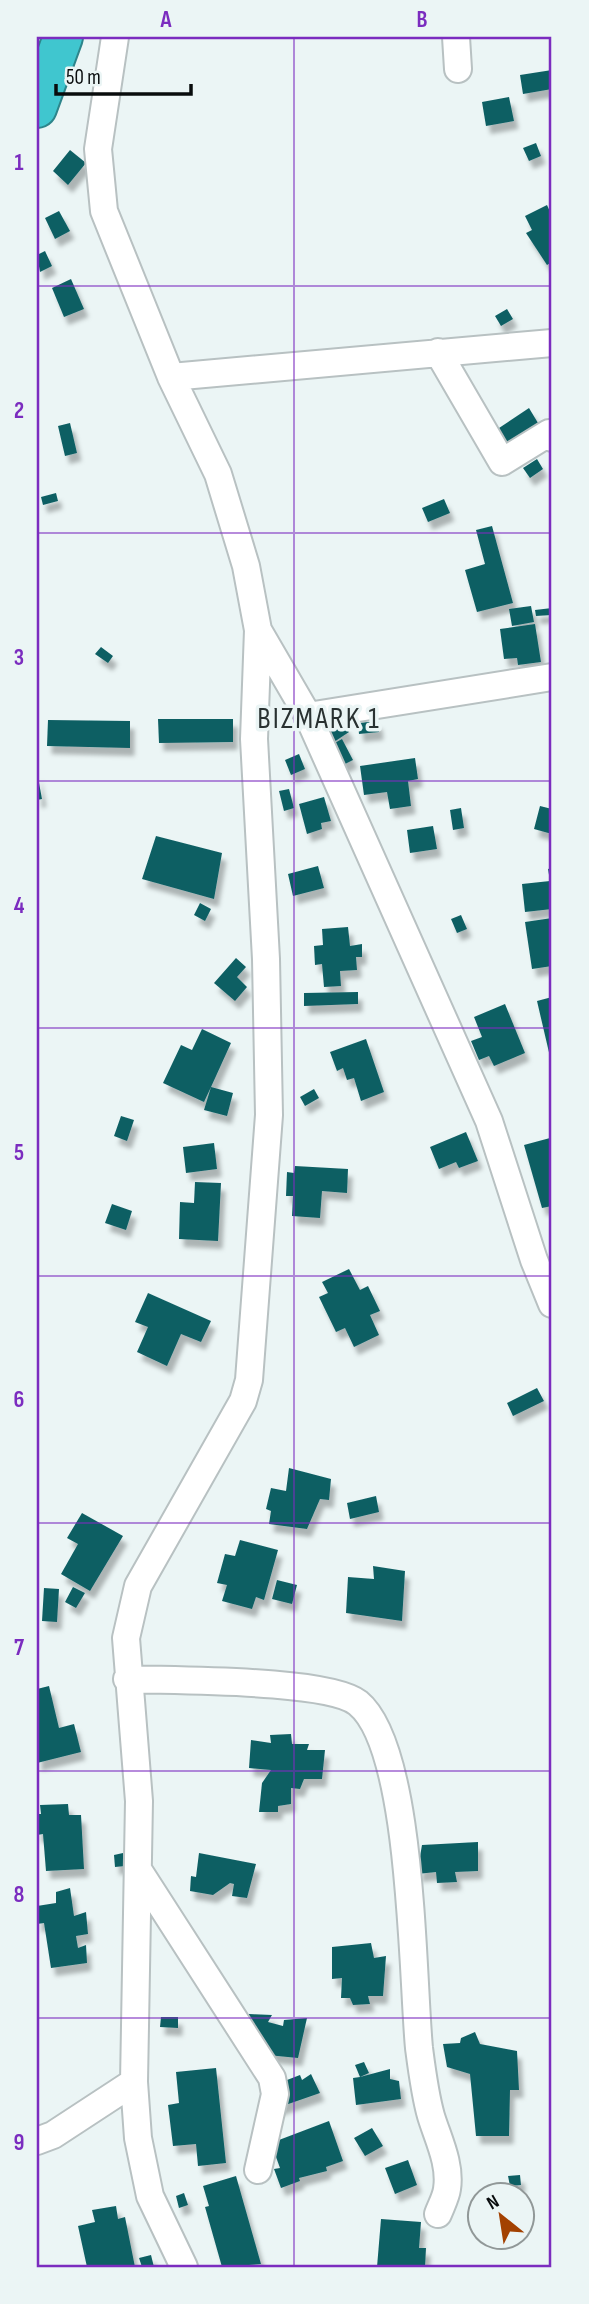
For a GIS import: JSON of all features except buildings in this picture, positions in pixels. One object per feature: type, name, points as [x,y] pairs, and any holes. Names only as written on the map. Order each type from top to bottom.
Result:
[{"type":"highway","points":[[37,108],[62,37]]},
{"type":"street","points":[[116,37],[98,149],[104,211],[171,377],[218,474],[246,566],[258,630],[254,726],[266,959],[269,1115],[249,1380],[243,1401],[138,1586],[126,1638],[127,1679],[139,1801],[134,2082],[138,2138],[150,2196],[184,2267]]},
{"type":"street","points":[[456,37],[458,69]]},
{"type":"street","points":[[171,377],[552,343]]},
{"type":"street","points":[[438,352],[502,461],[549,433],[552,438]]},
{"type":"street","points":[[258,630],[308,716],[489,1121],[534,1260],[552,1304]]},
{"type":"street","points":[[308,716],[552,677]]},
{"type":"street","points":[[127,1679],[317,1688],[355,1700],[369,1713],[381,1734],[388,1758],[398,1816],[408,1890],[419,2050],[430,2113],[447,2174],[447,2190],[438,2214]]},
{"type":"street","points":[[139,1871],[272,2078],[275,2094],[258,2170]]},
{"type":"street","points":[[37,2141],[53,2135],[134,2082]]},
{"type":"district","name":"BIZMARK 1","points":[[319,719]]}]
